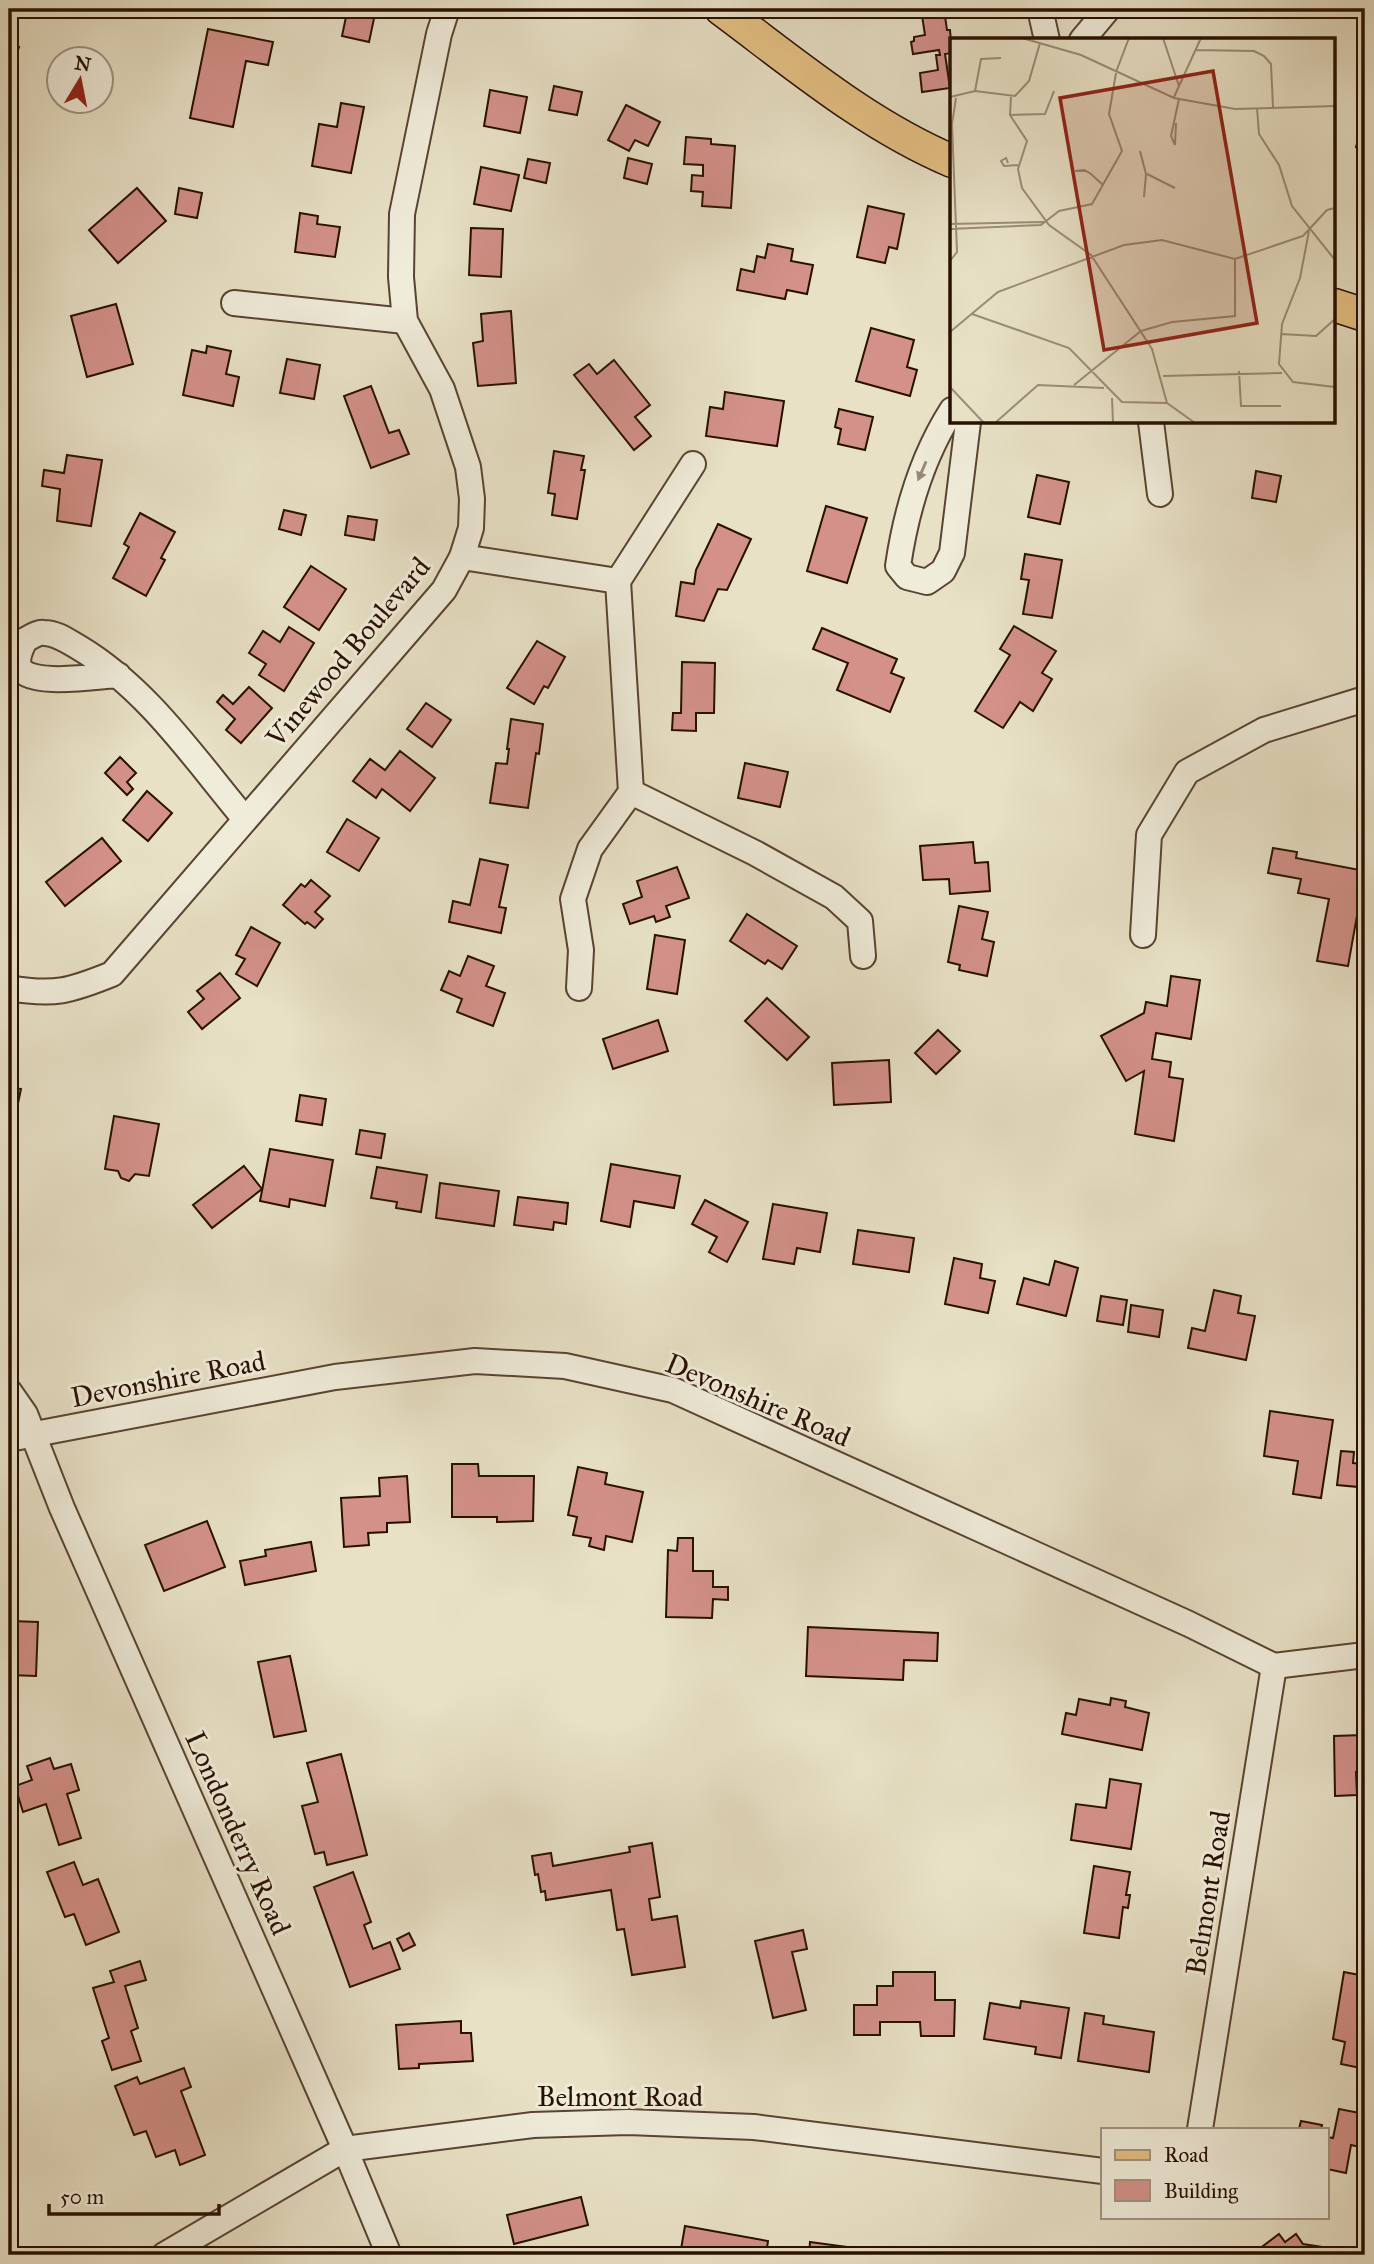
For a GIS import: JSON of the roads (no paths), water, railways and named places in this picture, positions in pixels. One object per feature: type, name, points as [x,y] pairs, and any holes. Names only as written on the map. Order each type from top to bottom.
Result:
[{"type":"main road","points":[[721,9],[875,122],[950,160]]},
{"type":"main road","points":[[1336,306],[1365,315]]},
{"type":"street","name":"Vinewood Boulevard","points":[[9,988],[39,993],[72,990],[112,974],[444,590],[462,557],[471,528],[472,499],[468,467],[442,388],[405,321],[401,277],[401,214],[439,34],[447,9]]},
{"type":"street","points":[[1040,9],[1047,38]]},
{"type":"street","points":[[1084,38],[1108,9]]},
{"type":"street","points":[[234,303],[405,321]]},
{"type":"street","points":[[950,413],[940,428],[911,497],[898,566],[907,577],[927,582],[943,572],[952,553],[968,424]]},
{"type":"street","points":[[1151,424],[1160,494]]},
{"type":"street","points":[[579,988],[581,950],[573,899],[590,849],[631,792],[618,581],[693,464]]},
{"type":"street","points":[[462,557],[618,581]]},
{"type":"street","points":[[118,675],[155,711],[245,819]]},
{"type":"street","points":[[1143,935],[1149,835],[1187,772],[1264,730],[1365,699]]},
{"type":"street","points":[[631,792],[755,853],[834,897],[860,920],[863,956]]},
{"type":"street","name":"Devonshire Road","points":[[9,1439],[335,1377],[475,1361],[565,1366],[673,1390],[1189,1624],[1274,1666]]},
{"type":"street","name":"Londonderry Road","points":[[9,1391],[25,1414],[68,1520],[389,2255]]},
{"type":"street","points":[[1274,1666],[1365,1655]]},
{"type":"street","name":"Belmont Road","points":[[1200,2128],[1274,1666]]},
{"type":"street","name":"Belmont Road","points":[[164,2255],[345,2150],[533,2125],[642,2123],[754,2127],[1101,2171]]}]
